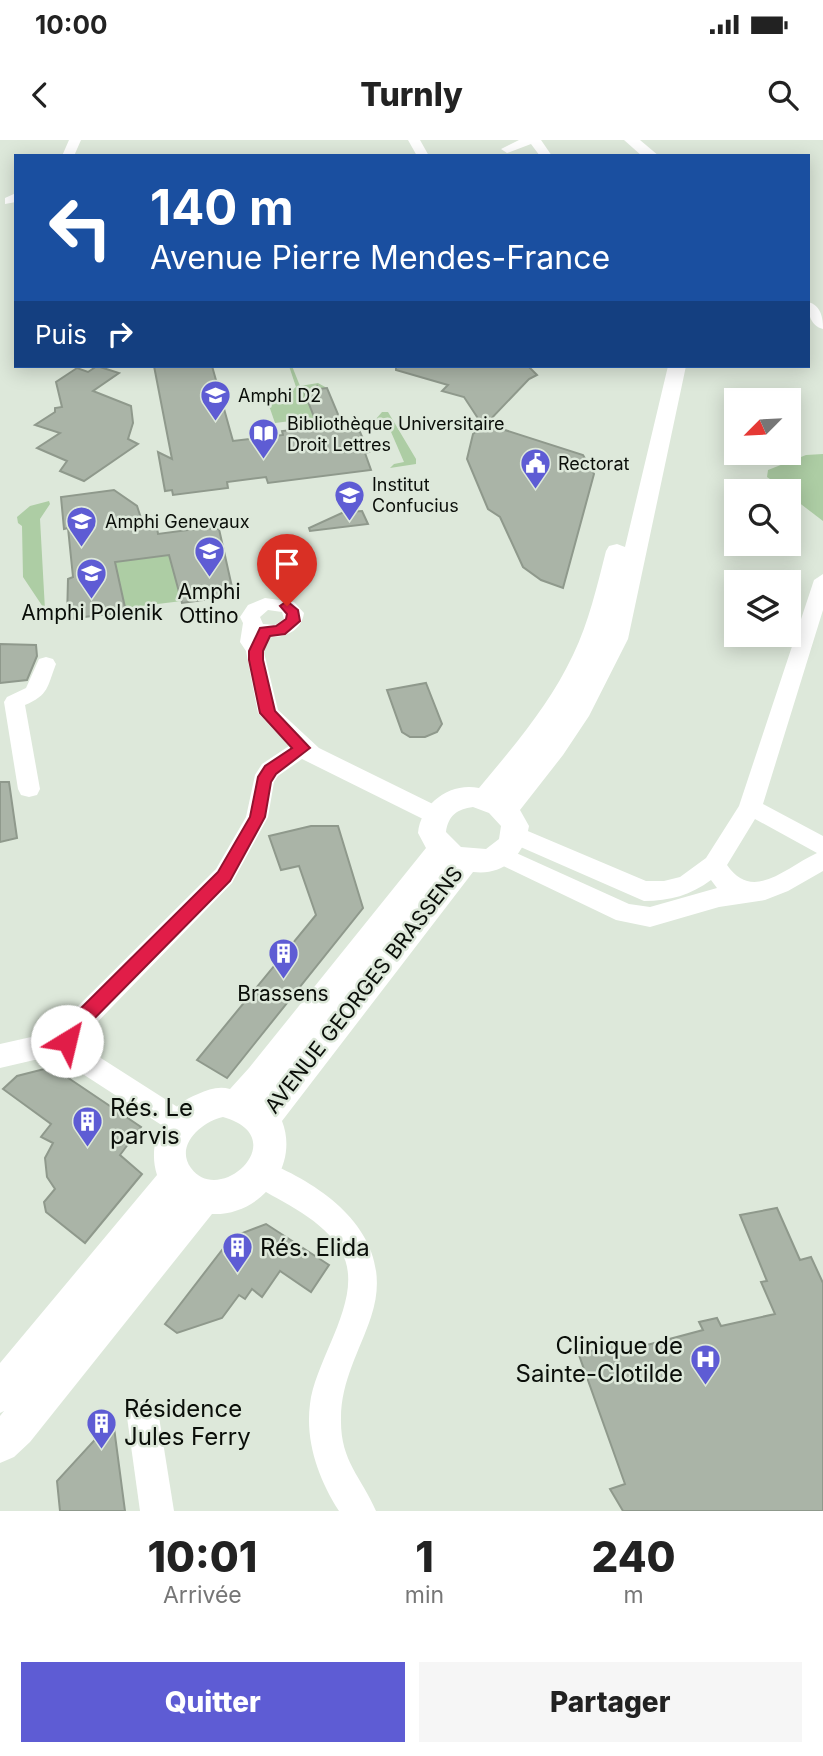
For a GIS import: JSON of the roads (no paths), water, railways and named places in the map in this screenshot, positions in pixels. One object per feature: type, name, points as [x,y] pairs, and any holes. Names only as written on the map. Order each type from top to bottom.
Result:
[{"type":"street","points":[[507,149],[532,140],[543,148],[545,154]]},
{"type":"street","points":[[631,140],[649,154]]},
{"type":"street","points":[[810,309],[823,325]]},
{"type":"street","points":[[503,799],[565,694],[586,655],[598,624],[660,368]]},
{"type":"street","points":[[503,799],[580,710],[616,639],[677,368]]},
{"type":"street","points":[[508,845],[644,891],[664,891],[688,884],[714,865],[750,808],[823,580]]},
{"type":"street","points":[[258,636],[268,713],[302,748],[435,815]]},
{"type":"street","points":[[29,789],[7,703],[34,693],[46,664]]},
{"type":"street","points":[[67,1041],[72,1029],[224,876],[257,817],[263,781],[271,770],[302,748]]},
{"type":"street","points":[[461,798],[503,799],[515,826],[508,845],[478,862],[453,856],[432,833],[435,815],[450,802],[461,798]]},
{"type":"street","points":[[750,808],[767,813],[813,842],[802,871]]},
{"type":"street","points":[[508,845],[625,913],[650,918],[719,897],[749,894],[778,886],[823,860]]},
{"type":"street","name":"AVENUE GEORGES BRASSENS","points":[[251,1111],[453,856]]},
{"type":"street","points":[[714,865],[719,875],[735,889],[749,894]]},
{"type":"street","points":[[0,1056],[67,1041]]},
{"type":"street","points":[[67,1041],[73,1052],[84,1061],[180,1124]]},
{"type":"street","points":[[223,1102],[251,1111],[270,1132],[272,1146],[269,1161],[262,1174],[250,1186],[236,1194],[220,1197],[191,1187],[171,1166],[170,1152],[180,1124],[207,1105],[223,1102]]},
{"type":"street","points":[[262,1174],[326,1213],[350,1239],[361,1264],[363,1299],[329,1386],[324,1415],[328,1451],[344,1492],[359,1511]]},
{"type":"street","points":[[0,1443],[16,1428],[112,1311],[191,1187]]},
{"type":"street","points":[[0,1394],[191,1187]]},
{"type":"street","points":[[143,1417],[156,1511]]},
{"type":"place","name":"Amphi D2","points":[[215,423]]},
{"type":"place","name":"Bibliothèque Universitaire Droit Lettres","points":[[264,461]]},
{"type":"place","name":"Rectorat","points":[[535,491]]},
{"type":"place","name":"Institut Confucius","points":[[349,522]]},
{"type":"place","name":"Amphi Genevaux","points":[[82,549]]},
{"type":"place","name":"Amphi Ottino","points":[[209,579]]},
{"type":"place","name":"Amphi Polenik","points":[[92,600]]},
{"type":"place","name":"Brassens","points":[[283,981]]},
{"type":"place","name":"Rés. Le parvis","points":[[87,1149]]},
{"type":"place","name":"Rés. Elida","points":[[237,1275]]},
{"type":"place","name":"Clinique de Sainte-Clotilde","points":[[706,1387]]},
{"type":"place","name":"Résidence Jules Ferry","points":[[101,1450]]}]
